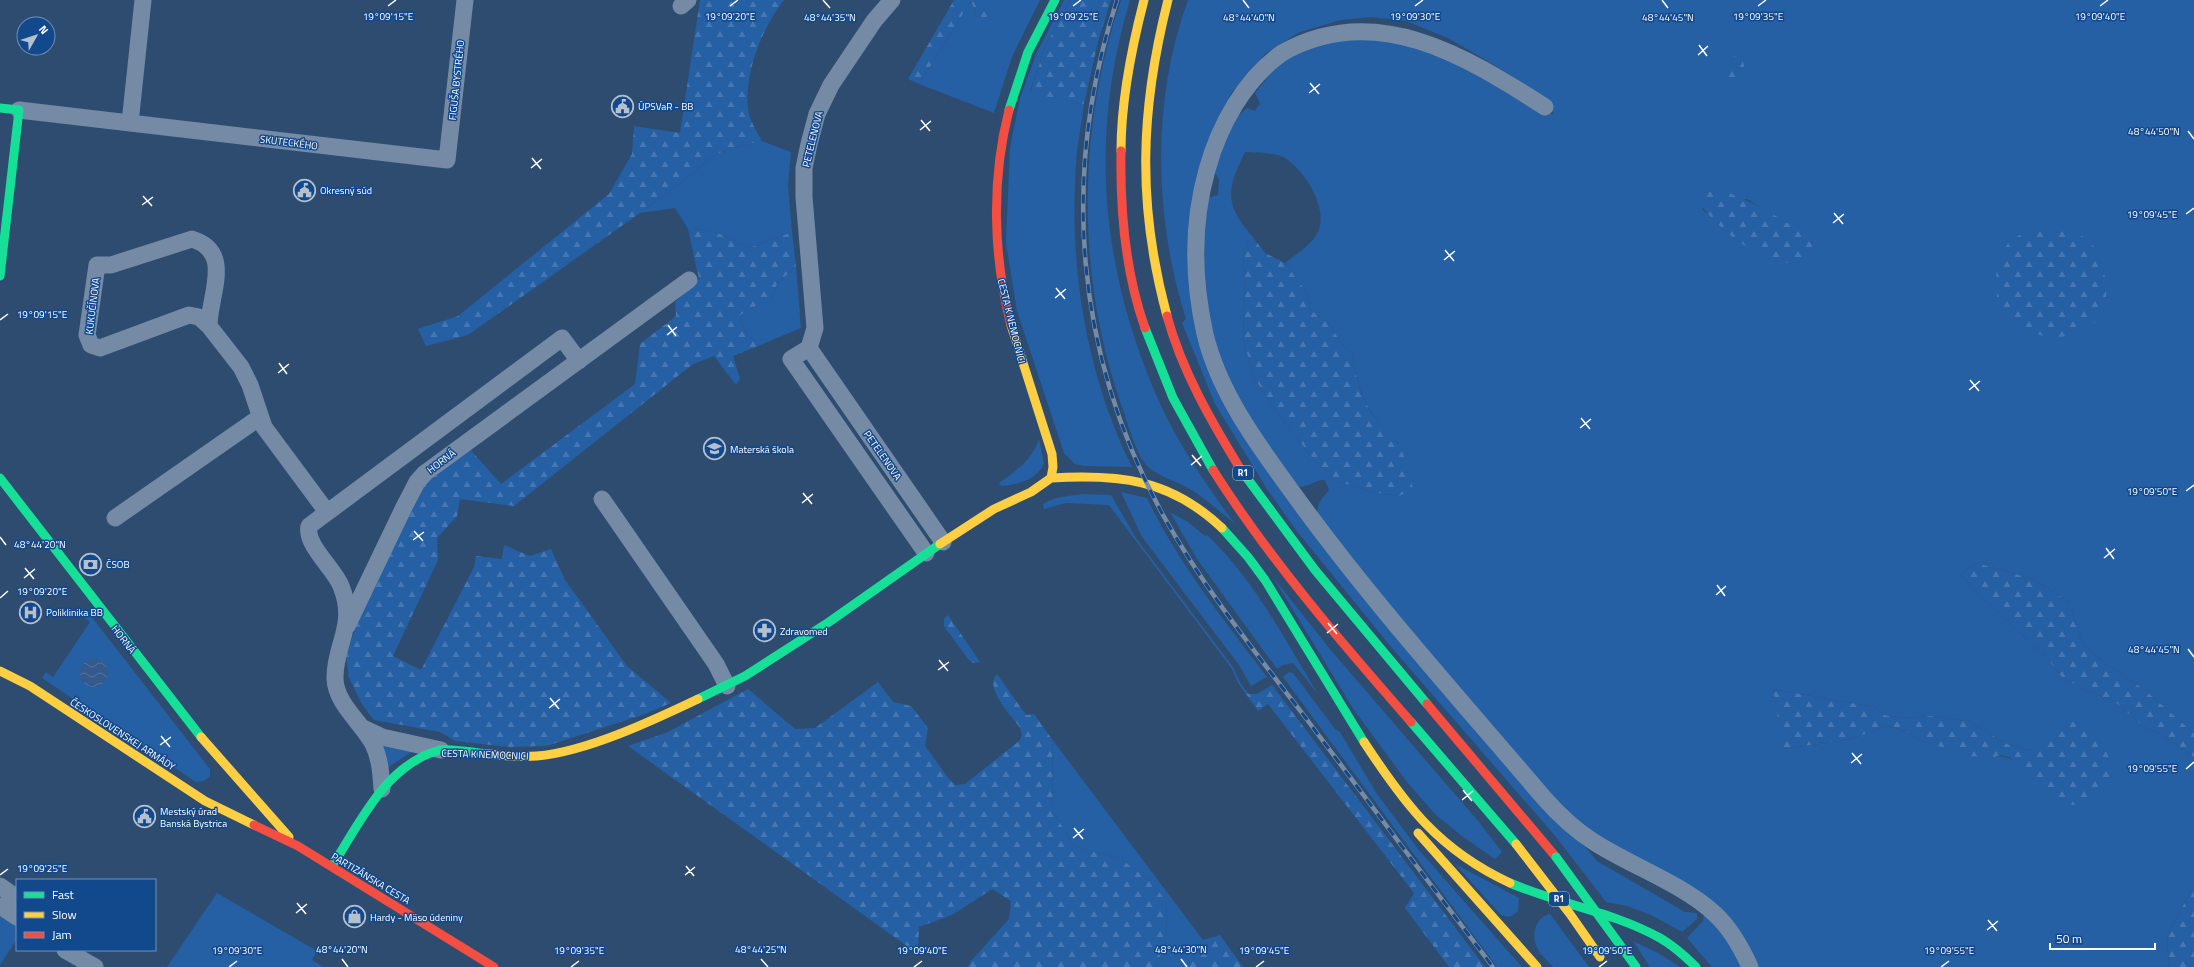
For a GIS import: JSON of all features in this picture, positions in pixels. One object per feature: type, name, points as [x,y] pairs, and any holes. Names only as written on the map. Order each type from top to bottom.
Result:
[{"type":"main road","name":"CESTA K NEMOCNICI","points":[[332,866],[382,789],[408,766],[441,750],[510,756],[538,756],[568,750],[606,738],[661,717],[745,676],[820,628],[926,553],[994,509],[1031,492],[1051,478],[1053,467],[1052,454],[1020,355],[1005,298],[996,236],[996,212],[998,177],[1016,90],[1026,59],[1055,0]]},
{"type":"main road","name":"R1","points":[[1144,0],[1129,59],[1124,96],[1121,135],[1121,201],[1130,266],[1139,304],[1160,368],[1191,432],[1216,476],[1277,560],[1347,648],[1516,844],[1570,914],[1607,967]]},
{"type":"main road","name":"R1","points":[[1168,0],[1155,50],[1149,88],[1145,127],[1145,196],[1148,228],[1162,297],[1169,323],[1188,373],[1201,401],[1230,452],[1267,507],[1299,550],[1368,636],[1493,780],[1556,857],[1636,967]]},
{"type":"main road","name":"SKUTECKÉHO","points":[[0,108],[19,110]]},
{"type":"main road","points":[[0,276],[19,110]]},
{"type":"main road","points":[[1051,478],[1110,476],[1136,480],[1174,494],[1195,505],[1214,519],[1230,534],[1255,566],[1378,763],[1396,789],[1437,837],[1466,859],[1499,878],[1536,894],[1636,925],[1660,936],[1680,950],[1696,967]]},
{"type":"main road","name":"HORNÁ","points":[[0,478],[205,743],[298,846]]},
{"type":"main road","points":[[1051,478],[1081,484],[1102,484],[1138,489],[1165,499],[1184,509],[1206,524],[1224,541],[1263,593],[1370,765],[1401,810]]},
{"type":"main road","name":"ČESKOSLOVENSKEJ ARMÁDY","points":[[0,671],[30,686],[205,801],[233,814]]},
{"type":"main road","name":"HORNÁ","points":[[205,743],[225,778]]},
{"type":"main road","points":[[233,802],[233,814]]},
{"type":"main road","name":"PARTIZÁNSKA CESTA","points":[[233,814],[298,846],[494,967]]},
{"type":"main road","points":[[1414,827],[1455,877],[1537,967]]},
{"type":"street","points":[[130,123],[143,0]]},
{"type":"street","name":"FIGUŠA BYSTRÉHO","points":[[447,160],[465,0]]},
{"type":"street","name":"PETELENOVA","points":[[892,0],[874,21],[831,85],[817,114],[809,144],[804,168],[804,197],[814,328],[809,348],[943,542]]},
{"type":"street","points":[[1544,108],[1455,51],[1432,40],[1390,27],[1355,26],[1334,29],[1317,34],[1285,51],[1264,68],[1249,86],[1221,129],[1212,150],[1198,210],[1196,244],[1197,281],[1206,336],[1225,388],[1257,444],[1332,548],[1544,798],[1571,825],[1595,843],[1684,893],[1715,914],[1728,930],[1750,967]]},
{"type":"street","name":"SKUTECKÉHO","points":[[19,110],[447,160]]},
{"type":"street","name":"KUKUČÍNOVA","points":[[209,326],[209,314],[218,269],[215,258],[201,242],[192,239],[111,265],[97,265],[87,335],[91,345],[100,348],[189,316],[199,318],[209,326],[246,375],[260,417]]},
{"type":"street","name":"HORNÁ","points":[[346,628],[403,509],[417,482],[425,473],[689,280]]},
{"type":"street","name":"HORNÁ","points":[[382,789],[378,758],[363,728],[339,697],[335,679],[346,628],[344,593],[338,580],[311,542],[308,534],[309,526],[562,338],[579,361]]},
{"type":"street","points":[[809,348],[792,359],[926,553]]},
{"type":"street","points":[[115,518],[260,417],[264,427],[327,512]]},
{"type":"street","points":[[602,499],[716,664],[727,686]]},
{"type":"street","name":"HORNÁ","points":[[363,728],[382,738],[441,750]]},
{"type":"street","points":[[0,886],[16,897]]},
{"type":"street","points":[[0,906],[16,916]]},
{"type":"street","points":[[68,951],[88,959]]},
{"type":"green space","points":[[700,0],[784,0],[776,11],[762,37],[756,52],[749,81],[747,95],[748,109],[750,117],[762,141],[726,150],[710,158],[693,173],[640,213],[468,335],[426,346],[418,329],[458,316],[609,194],[632,154],[634,126],[680,133]]},
{"type":"green space","points":[[954,0],[983,0],[988,19],[982,25],[977,18],[971,1],[919,84],[908,79]]},
{"type":"green space","points":[[983,0],[1040,0],[1012,57],[994,113],[919,84],[971,1],[977,18],[983,5]]},
{"type":"green space","points":[[1064,0],[1070,0],[1044,49],[1030,92],[1084,104],[1077,156],[1075,242],[1084,319],[1092,357],[1103,395],[1116,432],[1132,467],[1084,466],[1075,464],[1064,453],[1017,311],[1006,243],[1010,148],[1020,98],[1037,52]]},
{"type":"green space","points":[[1070,0],[1111,0],[1098,42],[1084,104],[1030,93],[1044,49]]},
{"type":"green space","points":[[1121,0],[1130,0],[1117,50],[1109,99],[1106,148],[1107,197],[1112,245],[1122,293],[1136,342],[1162,408],[1190,459],[1235,524],[1196,493],[1185,486],[1151,470],[1143,461],[1129,430],[1107,358],[1096,307],[1090,256],[1088,204],[1090,151],[1096,100],[1107,49]]},
{"type":"green space","points":[[1188,0],[2194,0],[2194,733],[2145,690],[2103,662],[2083,645],[2069,602],[2033,579],[1977,563],[1968,567],[1961,575],[2047,658],[2062,677],[2087,691],[2114,701],[2143,726],[2162,735],[2194,757],[2194,885],[2168,934],[2167,948],[2170,967],[1756,967],[1741,939],[1565,811],[1539,786],[1319,520],[1319,504],[1329,490],[1325,480],[1301,487],[1290,479],[1240,403],[1219,355],[1208,313],[1201,240],[1208,198],[1218,195],[1219,179],[1214,172],[1233,120],[1247,108],[1255,111],[1260,103],[1255,93],[1279,63],[1327,38],[1414,41],[1502,88],[1540,114],[1554,114],[1543,98],[1501,69],[1448,38],[1406,21],[1371,17],[1341,20],[1300,32],[1265,54],[1232,92],[1210,137],[1197,182],[1202,336],[1255,448],[1597,861],[1685,912],[1697,913],[1697,919],[1682,932],[1653,916],[1627,906],[1606,902],[1556,837],[1392,648],[1296,530],[1267,489],[1215,404],[1182,323],[1186,319],[1175,280],[1163,200],[1161,160],[1163,119],[1168,78],[1176,39]],"holes":[[[1245,152],[1281,156],[1293,164],[1301,172],[1314,192],[1320,214],[1320,224],[1317,234],[1307,246],[1285,263],[1307,293],[1311,310],[1330,325],[1344,347],[1353,356],[1357,380],[1367,404],[1377,421],[1398,443],[1399,496],[1377,493],[1336,481],[1310,455],[1271,404],[1253,376],[1243,338],[1245,277],[1243,256],[1251,235],[1236,214],[1232,204],[1231,195],[1232,186]],[[1747,199],[1813,243],[1740,242],[1702,209]],[[1773,689],[1874,707],[1885,715],[1902,718],[1933,716],[1970,722],[2007,744],[2030,751],[2067,723],[2030,779],[2018,765],[2009,758],[1992,758],[1922,741],[1906,731],[1888,726],[1847,740],[1784,749]]]},
{"type":"green space","points":[[1735,56],[1743,61],[1746,74],[1740,83],[1732,83],[1726,75],[1725,63]]},
{"type":"green space","points":[[762,141],[791,152],[788,185],[792,232],[749,248],[727,237],[712,232],[688,229],[675,208],[640,213],[693,173],[710,158],[726,150]]},
{"type":"green space","points":[[1722,190],[1775,215],[1800,232],[1819,251],[1807,262],[1788,263],[1774,261],[1750,249],[1719,225],[1703,207],[1698,198],[1708,192]]},
{"type":"green space","points":[[688,229],[712,232],[727,237],[749,248],[792,232],[796,266],[777,284],[771,301],[755,306],[739,316],[744,329],[758,346],[733,356],[740,379],[736,385],[714,356],[693,364],[514,506],[460,499],[457,516],[437,538],[438,560],[393,656],[421,670],[474,567],[476,556],[502,559],[504,545],[530,556],[551,549],[565,580],[627,666],[671,703],[642,715],[547,746],[509,747],[455,741],[440,732],[374,720],[362,704],[349,678],[346,657],[359,616],[421,484],[468,447],[501,484],[635,384],[640,344],[676,316],[675,302],[699,279]]},
{"type":"green space","points":[[2066,229],[2086,238],[2096,249],[2107,283],[2105,312],[2088,329],[2068,336],[2047,338],[2026,329],[2008,313],[1997,298],[1996,261],[2009,242],[2027,230]]},
{"type":"green space","points":[[1251,235],[1265,253],[1285,263],[1307,293],[1311,310],[1330,325],[1344,347],[1353,356],[1357,380],[1363,396],[1374,417],[1395,440],[1400,448],[1408,466],[1413,490],[1399,496],[1377,493],[1336,481],[1310,455],[1271,404],[1253,376],[1243,338],[1245,277],[1243,256]]},
{"type":"green space","points":[[796,266],[801,328],[758,346],[744,329],[739,316],[755,306],[771,301],[777,284]]},
{"type":"green space","points":[[1039,439],[1044,464],[1040,470],[1026,481],[1001,486],[999,483],[1018,469],[1028,459]]},
{"type":"green space","points":[[1121,492],[1147,498],[1159,522],[1187,568],[1267,677],[1251,686],[1239,665],[1142,537]]},
{"type":"green space","points":[[1083,494],[1111,495],[1136,538],[1233,667],[1241,684],[1249,694],[1246,694],[1238,683],[1232,669],[1109,505],[1066,503],[1044,509],[1043,504],[1052,499]]},
{"type":"green space","points":[[1170,512],[1188,522],[1205,536],[1207,535],[1240,571],[1268,611],[1318,694],[1293,663],[1283,665],[1277,669],[1197,559]]},
{"type":"green space","points":[[1977,563],[2033,579],[2069,602],[2083,645],[2103,662],[2145,690],[2194,733],[2194,757],[2162,735],[2143,726],[2114,701],[2087,691],[2062,677],[2047,658],[1961,575],[1968,567]]},
{"type":"green space","points":[[1273,577],[1329,648],[1479,822],[1502,852],[1495,859],[1463,837],[1435,814],[1407,782],[1354,710]]},
{"type":"green space","points":[[87,611],[210,769],[210,776],[204,781],[196,782],[42,678],[46,672],[53,677],[90,622],[83,617]]},
{"type":"green space","points":[[948,615],[980,662],[973,663],[968,659],[944,626],[944,619]]},
{"type":"green space","points":[[1289,672],[1293,673],[1335,729],[1340,732],[1377,794],[1418,849],[1522,967],[1497,967],[1283,677]]},
{"type":"green space","points":[[997,674],[1026,715],[1034,714],[1052,739],[1053,811],[1074,846],[1121,859],[1149,880],[1166,900],[1167,941],[1155,967],[968,967],[971,961],[1009,919],[1011,901],[992,889],[952,915],[919,927],[918,954],[628,746],[668,732],[748,689],[795,729],[815,728],[878,682],[893,702],[911,706],[928,728],[925,746],[949,779],[956,785],[965,784],[1019,741],[1022,735],[1020,728],[996,694],[994,680]]},
{"type":"green space","points":[[1272,685],[1485,967],[1449,967],[1405,908],[1414,893],[1268,704],[1258,711],[1246,694],[1257,694]]},
{"type":"green space","points":[[1773,689],[1874,707],[1885,715],[1902,718],[1933,716],[1970,722],[2007,744],[2030,751],[2063,725],[2076,722],[2084,724],[2097,736],[2107,753],[2113,768],[2108,779],[2093,797],[2082,804],[2072,805],[2047,794],[2030,779],[2010,757],[2000,755],[1992,758],[1970,756],[1922,741],[1906,731],[1888,726],[1847,740],[1783,749]]},
{"type":"green space","points":[[1052,739],[1203,940],[1189,967],[1155,967],[1167,941],[1166,900],[1149,880],[1121,859],[1074,846],[1053,811]]},
{"type":"green space","points":[[381,744],[413,751],[387,768]]},
{"type":"green space","points":[[1455,864],[1519,898],[1518,911],[1514,915],[1510,916],[1501,915]]},
{"type":"green space","points":[[2194,885],[2194,967],[2170,967],[2167,948],[2168,934]]},
{"type":"green space","points":[[217,893],[317,951],[312,960],[323,967],[167,967]]},
{"type":"green space","points":[[0,911],[16,921],[16,941],[0,965]]},
{"type":"green space","points":[[1550,914],[1589,967],[1553,967],[1540,953],[1535,942],[1535,930],[1540,920],[1544,916]]},
{"type":"green space","points":[[1704,915],[1721,931],[1744,967],[1712,967],[1687,938],[1703,921]]},
{"type":"green space","points":[[1220,935],[1243,967],[1189,967],[1203,940]]},
{"type":"green space","points":[[1633,941],[1658,953],[1680,967],[1650,967]]},
{"type":"water","points":[[94,659],[104,663],[108,673],[104,683],[94,687],[84,683],[80,673],[84,663]]},
{"type":"railway","points":[[1117,0],[1099,65],[1088,131],[1083,197],[1086,262],[1095,327],[1111,391],[1133,454],[1163,515],[1212,593],[1493,967]]},
{"type":"traffic: fast","points":[[1009,110],[1028,52],[1055,0]]},
{"type":"traffic: fast","points":[[0,108],[19,110],[0,276]]},
{"type":"traffic: fast","points":[[1145,328],[1173,398],[1213,470]]},
{"type":"traffic: fast","points":[[1241,470],[1315,570],[1427,704]]},
{"type":"traffic: fast","points":[[0,478],[201,737]]},
{"type":"traffic: fast","points":[[1222,528],[1248,557],[1265,580],[1364,742]]},
{"type":"traffic: fast","points":[[698,699],[745,676],[829,622],[940,544]]},
{"type":"traffic: fast","points":[[1411,722],[1516,844]]},
{"type":"traffic: fast","points":[[332,866],[376,797],[404,768],[421,757],[440,750],[457,750],[489,754]]},
{"type":"traffic: fast","points":[[1556,857],[1636,967]]},
{"type":"traffic: fast","points":[[1510,883],[1548,897],[1624,921],[1642,929],[1670,944],[1696,967]]},
{"type":"traffic: slow","points":[[1121,151],[1121,132],[1125,94],[1135,38],[1144,0]]},
{"type":"traffic: slow","points":[[1167,316],[1157,275],[1151,235],[1147,196],[1146,158],[1147,119],[1152,80],[1168,0]]},
{"type":"traffic: slow","points":[[940,544],[994,509],[1031,492],[1051,478],[1053,467],[1052,454],[1011,325]]},
{"type":"traffic: slow","points":[[1051,478],[1100,477],[1143,483],[1183,499],[1203,512],[1222,528]]},
{"type":"traffic: slow","points":[[0,671],[30,686],[205,801],[254,825]]},
{"type":"traffic: slow","points":[[489,754],[537,756],[577,748],[619,734],[698,699]]},
{"type":"traffic: slow","points":[[201,737],[289,837]]},
{"type":"traffic: slow","points":[[1364,742],[1379,765],[1410,806],[1426,824],[1463,856],[1510,883]]},
{"type":"traffic: slow","points":[[1418,833],[1537,967]]},
{"type":"traffic: slow","points":[[1516,844],[1570,914],[1600,957]]},
{"type":"traffic: jam","points":[[1009,110],[999,163],[996,218],[1001,272],[1011,325]]},
{"type":"traffic: jam","points":[[1121,151],[1125,241],[1128,263],[1138,307],[1145,328]]},
{"type":"traffic: jam","points":[[1167,316],[1173,336],[1198,395],[1241,470]]},
{"type":"traffic: jam","points":[[1213,470],[1258,536],[1307,600],[1411,722]]},
{"type":"traffic: jam","points":[[1427,704],[1556,857]]},
{"type":"traffic: jam","points":[[254,825],[298,846],[494,967]]},
{"type":"place","name":"ÚPSVaR - BB","points":[[622,106]]},
{"type":"place","name":"Okresný súd","points":[[305,190]]},
{"type":"place","name":"Materská škola","points":[[714,449]]},
{"type":"place","name":"ČSOB","points":[[91,564]]},
{"type":"place","name":"Poliklinika BB","points":[[30,612]]},
{"type":"place","name":"Zdravomed","points":[[764,631]]},
{"type":"place","name":"Mestský úrad Banská Bystrica","points":[[145,817]]},
{"type":"place","name":"Hardy - Mäso údeniny","points":[[354,917]]}]
